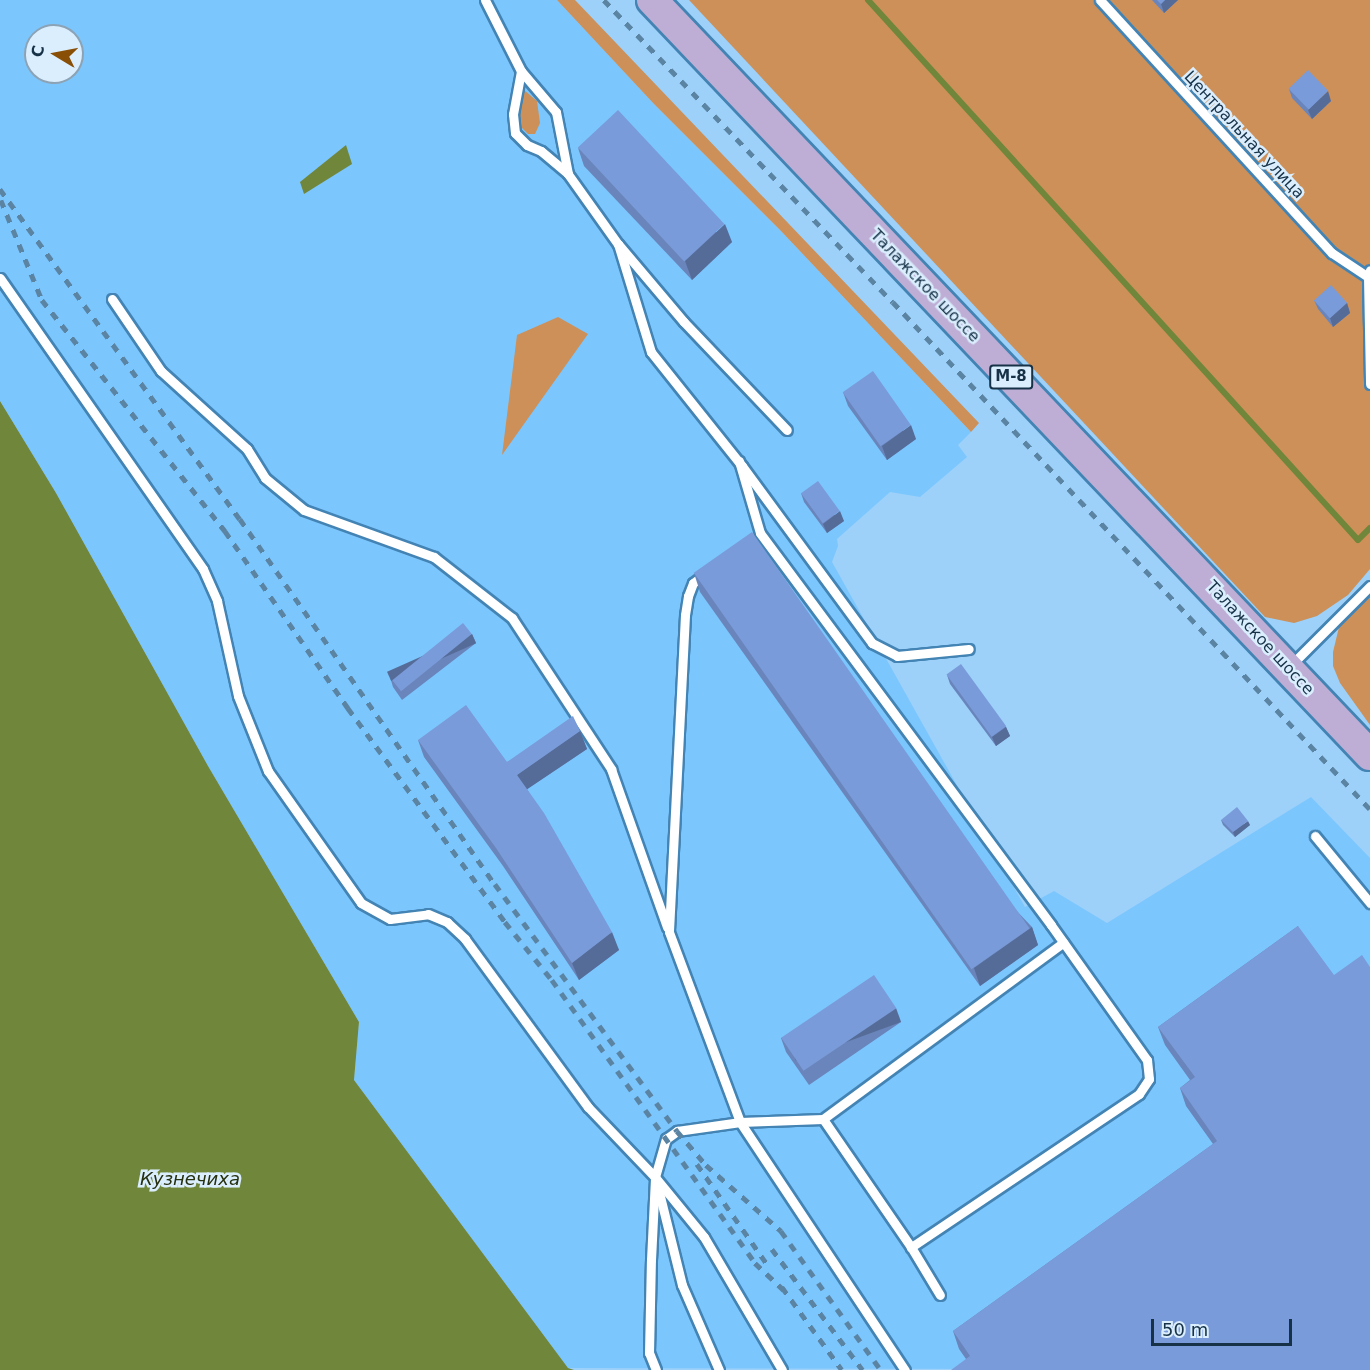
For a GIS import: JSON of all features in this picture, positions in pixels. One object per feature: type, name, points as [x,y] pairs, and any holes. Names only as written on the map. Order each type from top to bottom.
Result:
[{"type":"main road","name":"Талажское шоссе","points":[[652,0],[1370,755]]},
{"type":"lane","points":[[485,0],[521,70],[556,112],[568,174]]},
{"type":"lane","name":"Центральная улица","points":[[1100,0],[1332,253],[1369,274]]},
{"type":"lane","points":[[521,70],[513,114],[515,133],[527,145],[541,151],[568,174],[618,244],[684,322],[786,430]]},
{"type":"lane","points":[[618,244],[651,352],[739,461],[872,643],[897,656],[969,649]]},
{"type":"lane","points":[[1369,274],[1370,384]]},
{"type":"lane","points":[[0,278],[203,569],[217,600],[238,696],[268,771],[361,903],[390,919],[428,914],[447,922],[465,939],[588,1107],[655,1177],[704,1237],[782,1370]]},
{"type":"lane","points":[[112,299],[161,371],[247,449],[265,478],[304,510],[434,556],[512,618],[611,769],[740,1122],[905,1370]]},
{"type":"lane","points":[[739,461],[760,533],[1064,943],[1147,1060],[1149,1079],[1139,1094],[911,1248]]},
{"type":"lane","points":[[752,540],[760,533]]},
{"type":"lane","points":[[669,932],[687,596],[693,584],[718,565]]},
{"type":"lane","points":[[1289,668],[1370,586]]},
{"type":"lane","points":[[1315,836],[1370,903]]},
{"type":"lane","points":[[656,1370],[649,1353],[655,1177],[666,1139],[677,1131],[740,1122],[823,1119],[1064,943]]},
{"type":"lane","points":[[823,1119],[911,1248],[940,1295]]},
{"type":"lane","points":[[655,1177],[682,1285],[719,1370]]},
{"type":"shaded area","points":[[0,0],[557,0],[654,104],[781,231],[971,432],[958,445],[967,457],[920,497],[890,492],[837,539],[838,546],[832,562],[1025,907],[1054,891],[1107,923],[1311,797],[1370,858],[1370,1370],[568,1368],[354,1080],[359,1022],[208,766],[56,493],[0,401]]},
{"type":"shaded area","points":[[557,0],[575,0],[979,423],[971,432],[781,231],[654,104]]},
{"type":"shaded area","points":[[689,0],[1370,0],[1370,569],[1348,595],[1317,616],[1294,623],[1265,617]]},
{"type":"shaded area","points":[[524,90],[537,101],[540,123],[535,134],[528,134],[521,127],[518,112]]},
{"type":"shaded area","points":[[558,317],[588,334],[502,455],[517,335]]},
{"type":"shaded area","points":[[1370,593],[1370,725],[1340,683],[1333,666],[1333,652],[1340,623]]},
{"type":"water","points":[[346,145],[352,164],[304,194],[300,182]]},
{"type":"water","name":"Кузнечиха","points":[[0,401],[56,493],[208,766],[359,1022],[354,1080],[568,1368],[574,1370],[0,1370]]},
{"type":"building","points":[[1308,70],[1328,91],[1309,110],[1289,89]]},
{"type":"building","points":[[618,110],[724,224],[684,262],[578,148]]},
{"type":"building","points":[[1331,285],[1347,303],[1330,318],[1314,300]]},
{"type":"building","points":[[873,371],[911,425],[881,446],[843,392]]},
{"type":"building","points":[[818,481],[840,511],[823,523],[801,493]]},
{"type":"building","points":[[752,532],[1030,928],[971,969],[694,573]]},
{"type":"building","points":[[463,623],[472,634],[401,691],[392,680]]},
{"type":"building","points":[[961,664],[1006,726],[992,737],[946,675]]},
{"type":"building","points":[[466,705],[507,762],[573,716],[580,731],[517,775],[544,813],[612,932],[572,963],[496,848],[418,740]]},
{"type":"building","points":[[1237,807],[1248,821],[1233,832],[1221,820]]},
{"type":"building","points":[[1298,926],[1334,975],[1362,955],[1370,967],[1370,1370],[951,1370],[970,1356],[953,1331],[1217,1141],[1180,1088],[1195,1077],[1158,1027]]},
{"type":"building","points":[[874,975],[896,1008],[804,1071],[781,1038]]},
{"type":"waterway","points":[[868,0],[1358,540],[1370,528]]},
{"type":"railway","points":[[604,0],[893,302],[1370,809]]},
{"type":"railway","points":[[0,189],[240,519],[495,884],[677,1131],[706,1165],[781,1231],[881,1370]]},
{"type":"railway","points":[[1,200],[42,300],[225,531],[348,708],[505,922],[552,980],[755,1263],[786,1292]]},
{"type":"railway","points":[[697,1164],[769,1267]]},
{"type":"railway","points":[[772,1249],[863,1370]]},
{"type":"railway","points":[[782,1287],[842,1370]]}]
